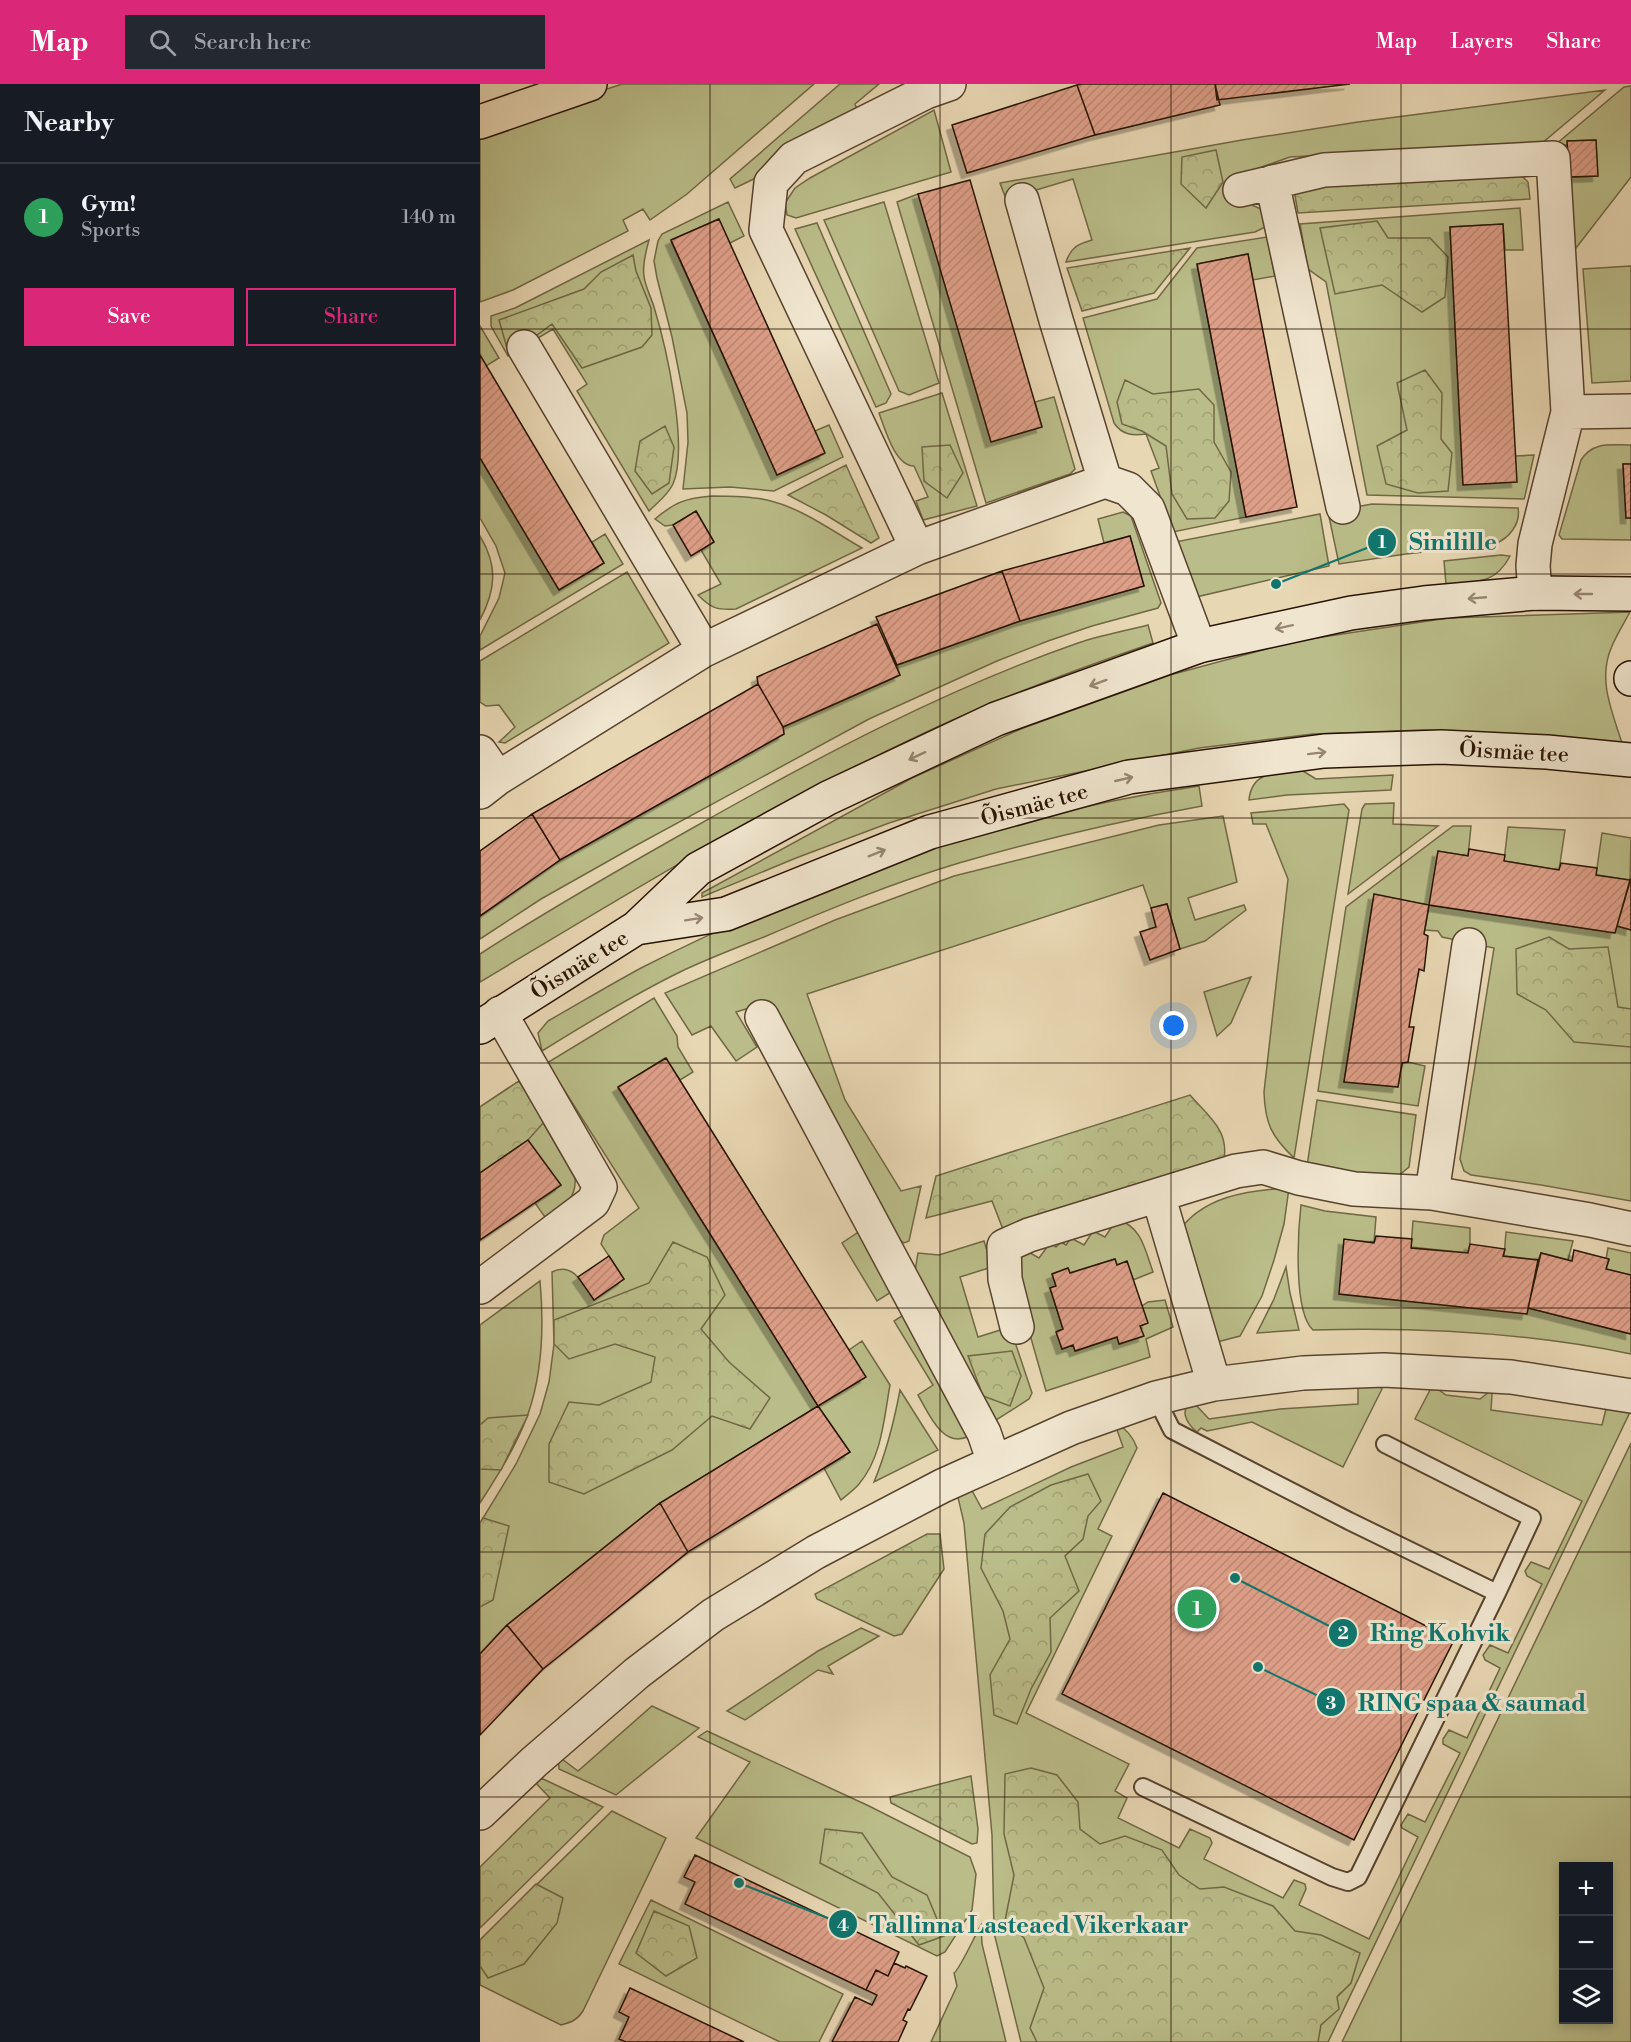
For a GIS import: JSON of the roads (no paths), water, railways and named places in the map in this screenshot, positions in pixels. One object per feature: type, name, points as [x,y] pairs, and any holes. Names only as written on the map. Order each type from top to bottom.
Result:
[{"type":"main road","points":[[480,122],[590,84]]},
{"type":"street","points":[[918,548],[766,230],[771,183],[794,158],[926,92],[949,84]]},
{"type":"street","points":[[1240,189],[1324,170],[1553,158],[1568,412],[1535,544],[1533,566],[1535,593]]},
{"type":"street","points":[[1272,182],[1343,507]]},
{"type":"street","points":[[1022,200],[1106,481]]},
{"type":"street","points":[[524,347],[704,650]]},
{"type":"street","points":[[1568,412],[1631,411]]},
{"type":"street","points":[[486,774],[704,650],[918,548],[1106,481],[1128,489],[1148,509],[1199,646]]},
{"type":"street","points":[[636,928],[698,869],[828,798],[996,719],[1199,646],[1351,613],[1424,603],[1535,593],[1631,594]]},
{"type":"street","name":"Õismäe tee","points":[[490,1020],[636,928],[726,914],[930,832],[1129,777],[1324,752],[1442,747],[1547,752],[1631,760]]},
{"type":"street","points":[[1432,1192],[1469,945]]},
{"type":"street","points":[[762,1017],[984,1433],[994,1462]]},
{"type":"street","points":[[480,1287],[593,1202],[600,1187],[490,1020]]},
{"type":"street","points":[[1017,1327],[1005,1280],[1004,1246],[1029,1235],[1236,1171],[1263,1167],[1299,1178],[1354,1189],[1432,1192],[1631,1229]]},
{"type":"street","points":[[1158,1195],[1214,1384]]},
{"type":"street","points":[[480,1813],[534,1762],[637,1673],[713,1615],[816,1552],[942,1486],[1071,1428],[1155,1398],[1214,1384],[1303,1373],[1384,1370],[1510,1377],[1631,1396]]},
{"type":"lane","points":[[1155,1398],[1172,1430],[1349,1521],[1497,1593]]},
{"type":"lane","points":[[1143,1787],[1332,1876],[1348,1881],[1358,1877],[1532,1518],[1385,1444]]},
{"type":"place","name":"Sinilille","points":[[1276,584]]},
{"type":"place","name":"Ring Kohvik","points":[[1235,1578]]},
{"type":"place","name":"Gym!","points":[[1197,1609]]},
{"type":"place","name":"RING spaa & saunad","points":[[1258,1667]]},
{"type":"place","name":"Tallinna Lasteaed Vikerkaar","points":[[739,1883]]}]
